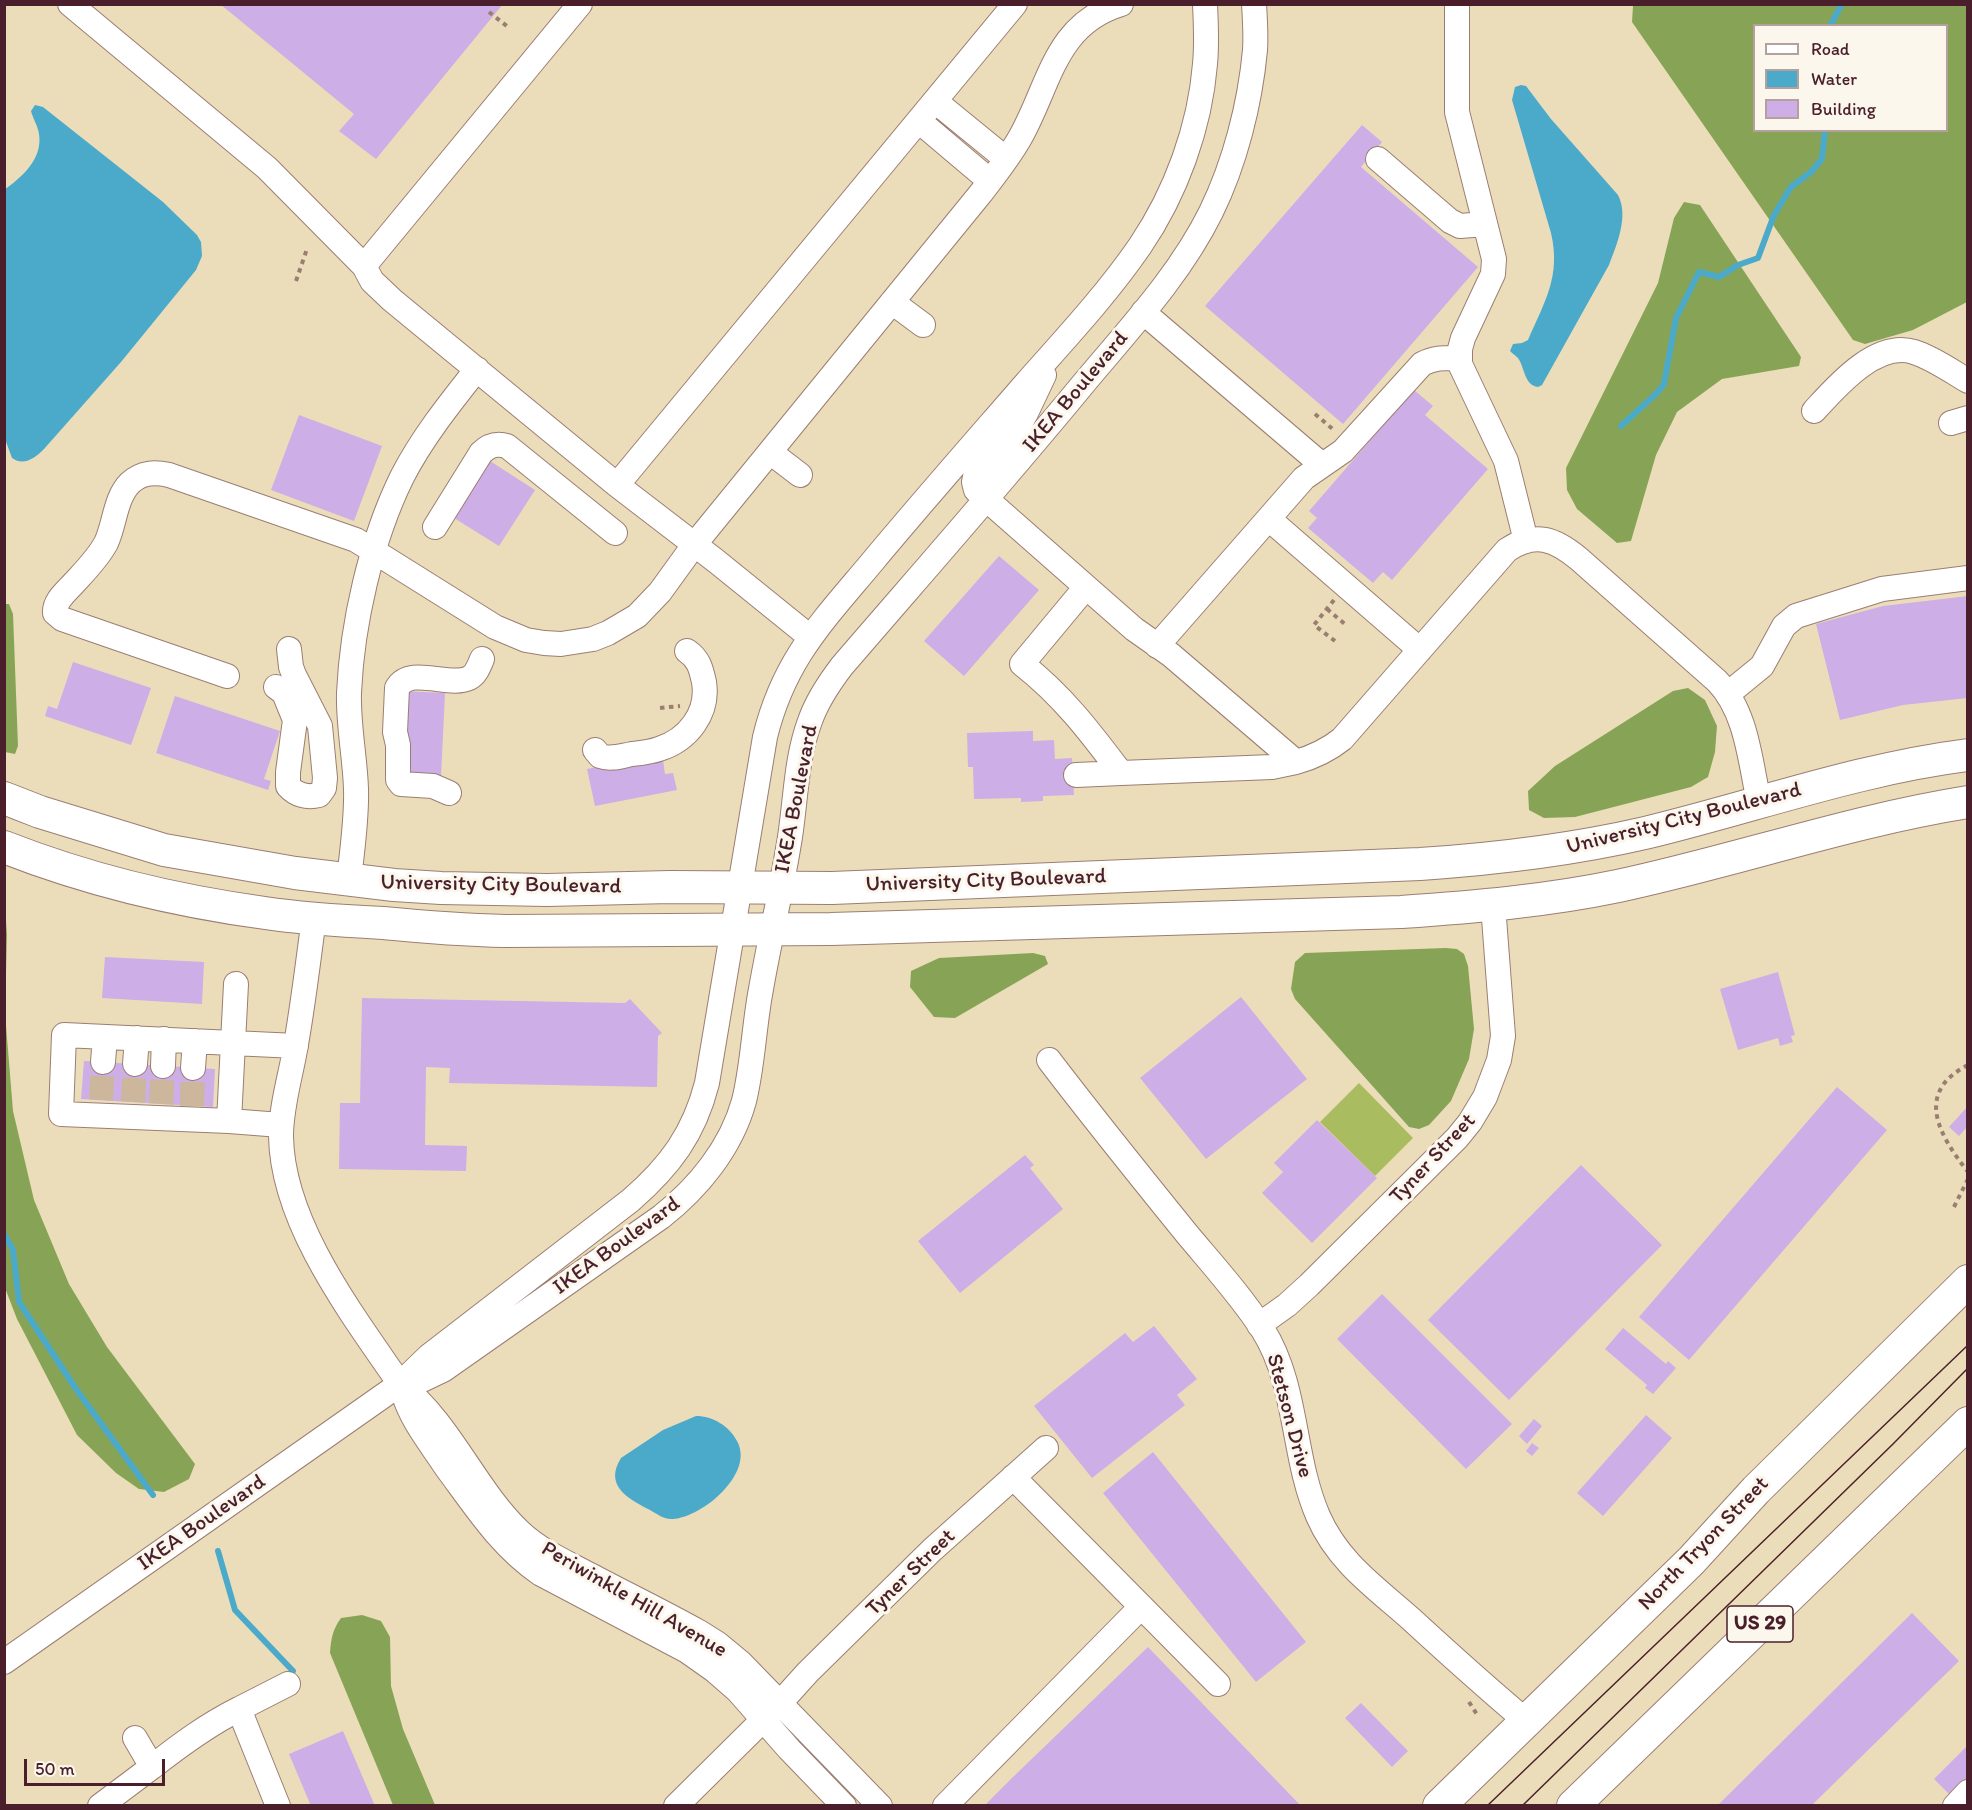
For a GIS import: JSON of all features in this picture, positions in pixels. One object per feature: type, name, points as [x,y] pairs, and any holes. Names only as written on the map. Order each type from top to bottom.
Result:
[{"type":"main road","name":"University City Boulevard","points":[[4,798],[40,812],[164,850],[295,873],[394,885],[547,890],[670,887],[832,888],[1461,861],[1582,846],[1655,830],[1871,773],[1968,755]]},
{"type":"main road","name":"University City Boulevard","points":[[4,848],[111,883],[221,906],[314,918],[466,930],[773,930],[1401,912],[1493,905],[1551,898],[1617,886],[1888,817],[1968,802]]},
{"type":"main road","name":"North Tryon Street","points":[[1439,1806],[1682,1569],[1756,1490],[1968,1281]]},
{"type":"main road","name":"US 29","points":[[1573,1806],[1957,1433]]},
{"type":"street","points":[[70,4],[267,168],[364,266],[372,281],[381,289],[618,485],[810,637]]},
{"type":"street","points":[[364,266],[580,4]]},
{"type":"street","points":[[618,485],[1015,4]]},
{"type":"street","points":[[227,676],[62,619],[55,613],[57,602],[104,546],[123,493],[132,481],[152,473],[169,475],[352,539],[495,627],[526,640],[561,644],[608,633],[637,616],[660,592],[694,545],[990,181],[1029,121],[1063,46],[1072,34],[1089,19],[1108,8],[1121,4]]},
{"type":"street","name":"IKEA Boulevard","points":[[4,1662],[400,1384],[429,1356],[631,1200],[673,1157],[697,1117],[707,1083],[731,930],[768,722],[780,688],[796,657],[810,637],[1055,351],[1141,245],[1178,176],[1189,142],[1202,88],[1206,48],[1205,4]]},
{"type":"street","name":"IKEA Boulevard","points":[[400,1384],[422,1380],[484,1343],[674,1206],[711,1167],[735,1127],[745,1098],[760,991],[790,839],[800,756],[808,727],[819,701],[842,666],[1143,312],[1196,240],[1220,191],[1239,131],[1255,47],[1254,4]]},
{"type":"street","points":[[1457,4],[1457,112],[1494,259],[1493,274],[1463,338],[1460,358],[1462,369],[1506,461],[1526,541]]},
{"type":"street","points":[[935,101],[1006,159]]},
{"type":"street","points":[[919,121],[990,181]]},
{"type":"street","points":[[1378,159],[1450,221],[1460,226],[1485,224]]},
{"type":"street","points":[[892,302],[923,325]]},
{"type":"street","points":[[1143,312],[1322,465]]},
{"type":"street","points":[[1055,351],[1018,427],[975,477],[974,486],[1086,587],[1141,634],[1171,655],[1296,762]]},
{"type":"street","points":[[1814,411],[1852,373],[1869,360],[1890,352],[1913,351],[1968,381]]},
{"type":"street","points":[[1158,646],[1304,478],[1343,451],[1422,364],[1431,359],[1460,358]]},
{"type":"street","points":[[349,880],[356,792],[349,692],[362,597],[387,511],[402,477],[436,422],[477,369]]},
{"type":"street","points":[[435,527],[481,453],[496,444],[507,446],[615,533]]},
{"type":"street","points":[[770,452],[800,475]]},
{"type":"street","points":[[1269,519],[1420,650]]},
{"type":"street","points":[[1076,775],[1272,767],[1317,756],[1342,739],[1502,555],[1514,545],[1526,541],[1545,540],[1553,541],[1567,549],[1729,693],[1737,708],[1743,728],[1759,802]]},
{"type":"street","points":[[1729,693],[1762,666],[1784,626],[1797,616],[1882,589],[1968,578]]},
{"type":"street","points":[[1086,587],[1022,664],[1061,697],[1121,773]]},
{"type":"street","points":[[276,687],[284,693],[295,720],[288,786],[302,795],[310,797],[319,795],[324,788],[325,778],[320,726],[294,675],[289,649]]},
{"type":"street","points":[[595,750],[600,756],[609,758],[659,749],[674,742],[691,729],[704,706],[705,690],[698,661],[687,651]]},
{"type":"street","points":[[449,793],[433,786],[401,784],[398,780],[398,745],[395,732],[397,688],[401,682],[410,678],[465,680],[475,673],[483,659]]},
{"type":"street","name":"Tyner Street","points":[[1259,1325],[1287,1305],[1356,1239],[1457,1138],[1479,1108],[1496,1069],[1503,1036],[1493,905]]},
{"type":"street","name":"Periwinkle Hill Avenue","points":[[314,918],[296,1046],[281,1125],[285,1172],[306,1235],[341,1296],[400,1384],[408,1406],[422,1432],[493,1531],[526,1564],[561,1586],[702,1661],[732,1686],[844,1806]]},
{"type":"street","points":[[229,1121],[236,984]]},
{"type":"street","points":[[281,1125],[229,1121],[191,1113],[161,1111],[100,1108],[61,1114],[64,1035],[296,1046]]},
{"type":"street","points":[[103,1062],[105,1037]]},
{"type":"street","points":[[135,1064],[137,1038]]},
{"type":"street","points":[[163,1066],[164,1039]]},
{"type":"street","points":[[193,1068],[195,1041]]},
{"type":"street","name":"Stetson Drive","points":[[1048,1060],[1259,1325],[1273,1349],[1282,1373],[1310,1496],[1319,1518],[1334,1543],[1364,1580],[1526,1721]]},
{"type":"street","name":"Periwinkle Hill Avenue","points":[[400,1384],[414,1395],[431,1414],[495,1502],[522,1534],[550,1554],[709,1638],[728,1652],[880,1806]]},
{"type":"street","name":"Tyner Street","points":[[676,1806],[932,1550],[1046,1448]]},
{"type":"street","points":[[1013,1477],[1218,1684]]},
{"type":"street","points":[[945,1806],[1141,1607]]},
{"type":"street","points":[[100,1806],[217,1720],[288,1684]]},
{"type":"street","points":[[239,1709],[278,1806]]},
{"type":"street","points":[[135,1738],[152,1767]]},
{"type":"street","points":[[1955,1806],[1968,1792]]},
{"type":"path","points":[[489,12],[508,27]]},
{"type":"path","points":[[296,281],[307,249]]},
{"type":"path","points":[[1315,414],[1341,435]]},
{"type":"path","points":[[1335,641],[1314,624],[1346,586]]},
{"type":"path","points":[[1327,609],[1346,626]]},
{"type":"path","points":[[660,708],[688,705]]},
{"type":"path","points":[[1968,1065],[1956,1071],[1941,1088],[1936,1118],[1943,1137],[1968,1173]]},
{"type":"path","points":[[1954,1208],[1968,1179]]},
{"type":"path","points":[[1468,1701],[1478,1716]]},
{"type":"green space","points":[[1634,5],[1967,5],[1967,302],[1913,330],[1865,344],[1853,340],[1632,22]]},
{"type":"green space","points":[[1684,202],[1700,205],[1801,357],[1799,366],[1722,379],[1677,412],[1656,455],[1631,541],[1617,543],[1577,509],[1567,490],[1566,468],[1658,283],[1674,218]]},
{"type":"green space","points":[[4,604],[9,604],[13,614],[18,746],[15,754],[5,752]]},
{"type":"green space","points":[[1688,688],[1705,700],[1717,726],[1715,752],[1708,777],[1691,787],[1575,817],[1544,818],[1529,810],[1528,791],[1555,766],[1673,691]]},
{"type":"green space","points":[[5,905],[7,935],[5,1013]]},
{"type":"green space","points":[[1457,949],[1464,954],[1468,966],[1474,1029],[1469,1059],[1451,1101],[1429,1125],[1419,1129],[1409,1127],[1295,999],[1291,989],[1295,962],[1305,953]]},
{"type":"green space","points":[[1033,953],[1045,956],[1048,964],[955,1018],[934,1017],[910,987],[911,971],[939,958]]},
{"type":"green space","points":[[5,1013],[13,1111],[34,1200],[69,1284],[107,1347],[195,1464],[189,1479],[164,1492],[139,1489],[116,1473],[77,1435],[17,1319],[5,1288]]},
{"type":"green space","points":[[1359,1083],[1413,1138],[1375,1176],[1320,1122]]},
{"type":"green space","points":[[362,1615],[381,1621],[390,1637],[391,1686],[403,1729],[435,1805],[393,1805],[330,1653],[333,1634],[341,1618]]},
{"type":"water","points":[[1526,86],[1551,119],[1618,195],[1622,212],[1621,230],[1609,265],[1542,385],[1538,387],[1530,383],[1518,358],[1510,351],[1513,344],[1528,340],[1550,288],[1554,262],[1551,233],[1512,100],[1515,87]]},
{"type":"water","points":[[35,105],[43,107],[163,202],[197,235],[201,242],[202,256],[196,270],[121,362],[44,449],[34,458],[21,462],[12,458],[5,439],[4,190],[30,167],[38,151],[38,128],[31,111]]},
{"type":"water","points":[[696,1416],[714,1420],[730,1431],[741,1453],[739,1466],[733,1479],[711,1502],[685,1516],[666,1518],[640,1505],[620,1490],[615,1476],[616,1467],[621,1458],[663,1430]]},
{"type":"building","points":[[220,4],[503,4],[376,159],[339,131],[354,114]]},
{"type":"building","points":[[1362,125],[1382,142],[1361,167],[1478,267],[1343,424],[1205,306]]},
{"type":"building","points":[[1414,390],[1433,406],[1425,415],[1488,469],[1392,580],[1383,572],[1373,583],[1308,528],[1317,518],[1309,511]]},
{"type":"building","points":[[299,415],[382,446],[354,521],[271,490]]},
{"type":"building","points":[[490,461],[535,490],[499,546],[454,518]]},
{"type":"building","points":[[999,556],[1039,590],[964,676],[924,641]]},
{"type":"building","points":[[1968,596],[1968,698],[1903,705],[1840,720],[1816,624],[1883,606]]},
{"type":"building","points":[[73,662],[151,688],[131,745],[45,716],[48,706],[57,709]]},
{"type":"building","points":[[402,691],[445,693],[441,777],[403,775]]},
{"type":"building","points":[[175,696],[280,731],[264,779],[271,781],[268,790],[156,753]]},
{"type":"building","points":[[1033,731],[1033,741],[1054,740],[1055,759],[1072,758],[1074,795],[1043,796],[1043,801],[1021,802],[1021,798],[974,799],[973,767],[968,767],[967,733]]},
{"type":"building","points":[[663,760],[665,774],[673,773],[677,790],[595,806],[587,769],[618,763]]},
{"type":"building","points":[[105,957],[204,962],[202,1004],[102,998]]},
{"type":"building","points":[[1778,972],[1795,1035],[1791,1036],[1793,1042],[1780,1046],[1778,1038],[1738,1050],[1720,989]]},
{"type":"building","points":[[1241,997],[1307,1079],[1206,1159],[1140,1078]]},
{"type":"building","points":[[362,998],[625,1003],[630,999],[662,1033],[658,1036],[657,1087],[449,1083],[450,1068],[426,1067],[425,1145],[467,1146],[466,1171],[339,1169],[340,1103],[360,1103]]},
{"type":"building","points":[[84,1061],[215,1069],[213,1107],[81,1099]]},
{"type":"building","points":[[1837,1087],[1887,1130],[1689,1360],[1639,1317]]},
{"type":"building","points":[[1968,1106],[1968,1126],[1959,1136],[1949,1127]]},
{"type":"building","points":[[1317,1120],[1377,1178],[1312,1243],[1262,1193],[1283,1172],[1274,1163]]},
{"type":"building","points":[[1025,1155],[1034,1165],[1030,1168],[1063,1209],[960,1293],[918,1241]]},
{"type":"building","points":[[1581,1165],[1662,1245],[1509,1400],[1428,1320]]},
{"type":"building","points":[[1382,1294],[1512,1424],[1466,1469],[1337,1339]]},
{"type":"building","points":[[1154,1326],[1197,1379],[1177,1395],[1185,1405],[1092,1478],[1034,1406],[1125,1333],[1133,1342]]},
{"type":"building","points":[[1623,1328],[1666,1364],[1668,1361],[1676,1368],[1653,1394],[1645,1388],[1647,1385],[1605,1349]]},
{"type":"building","points":[[1646,1415],[1672,1438],[1603,1516],[1577,1493]]},
{"type":"building","points":[[1534,1419],[1542,1426],[1527,1444],[1519,1436]]},
{"type":"building","points":[[1532,1443],[1539,1448],[1532,1456],[1526,1451]]},
{"type":"building","points":[[1153,1452],[1306,1642],[1256,1682],[1103,1493]]},
{"type":"building","points":[[1912,1613],[1959,1661],[1811,1806],[1717,1806]]},
{"type":"building","points":[[1148,1647],[1301,1806],[984,1806],[1013,1777]]},
{"type":"building","points":[[1361,1703],[1408,1751],[1392,1767],[1345,1718]]},
{"type":"building","points":[[343,1731],[375,1806],[311,1806],[289,1754]]},
{"type":"building","points":[[1968,1745],[1968,1777],[1950,1795],[1934,1779]]},
{"type":"waterway","points":[[1831,24],[1842,4]]},
{"type":"waterway","points":[[1621,426],[1664,384],[1676,318],[1699,272],[1719,277],[1738,265],[1758,258],[1774,215],[1791,187],[1811,172],[1822,159],[1825,132]]},
{"type":"waterway","points":[[4,1234],[13,1250],[19,1302],[76,1389],[153,1495]]},
{"type":"waterway","points":[[218,1551],[235,1610],[293,1671]]},
{"type":"tunnel","points":[[101,1100],[103,1062]]},
{"type":"tunnel","points":[[133,1102],[135,1064]]},
{"type":"tunnel","points":[[161,1104],[163,1066]]},
{"type":"tunnel","points":[[192,1106],[193,1068]]},
{"type":"tram line","points":[[1487,1806],[1968,1345]]},
{"type":"tram line","points":[[1522,1806],[1968,1368]]}]
